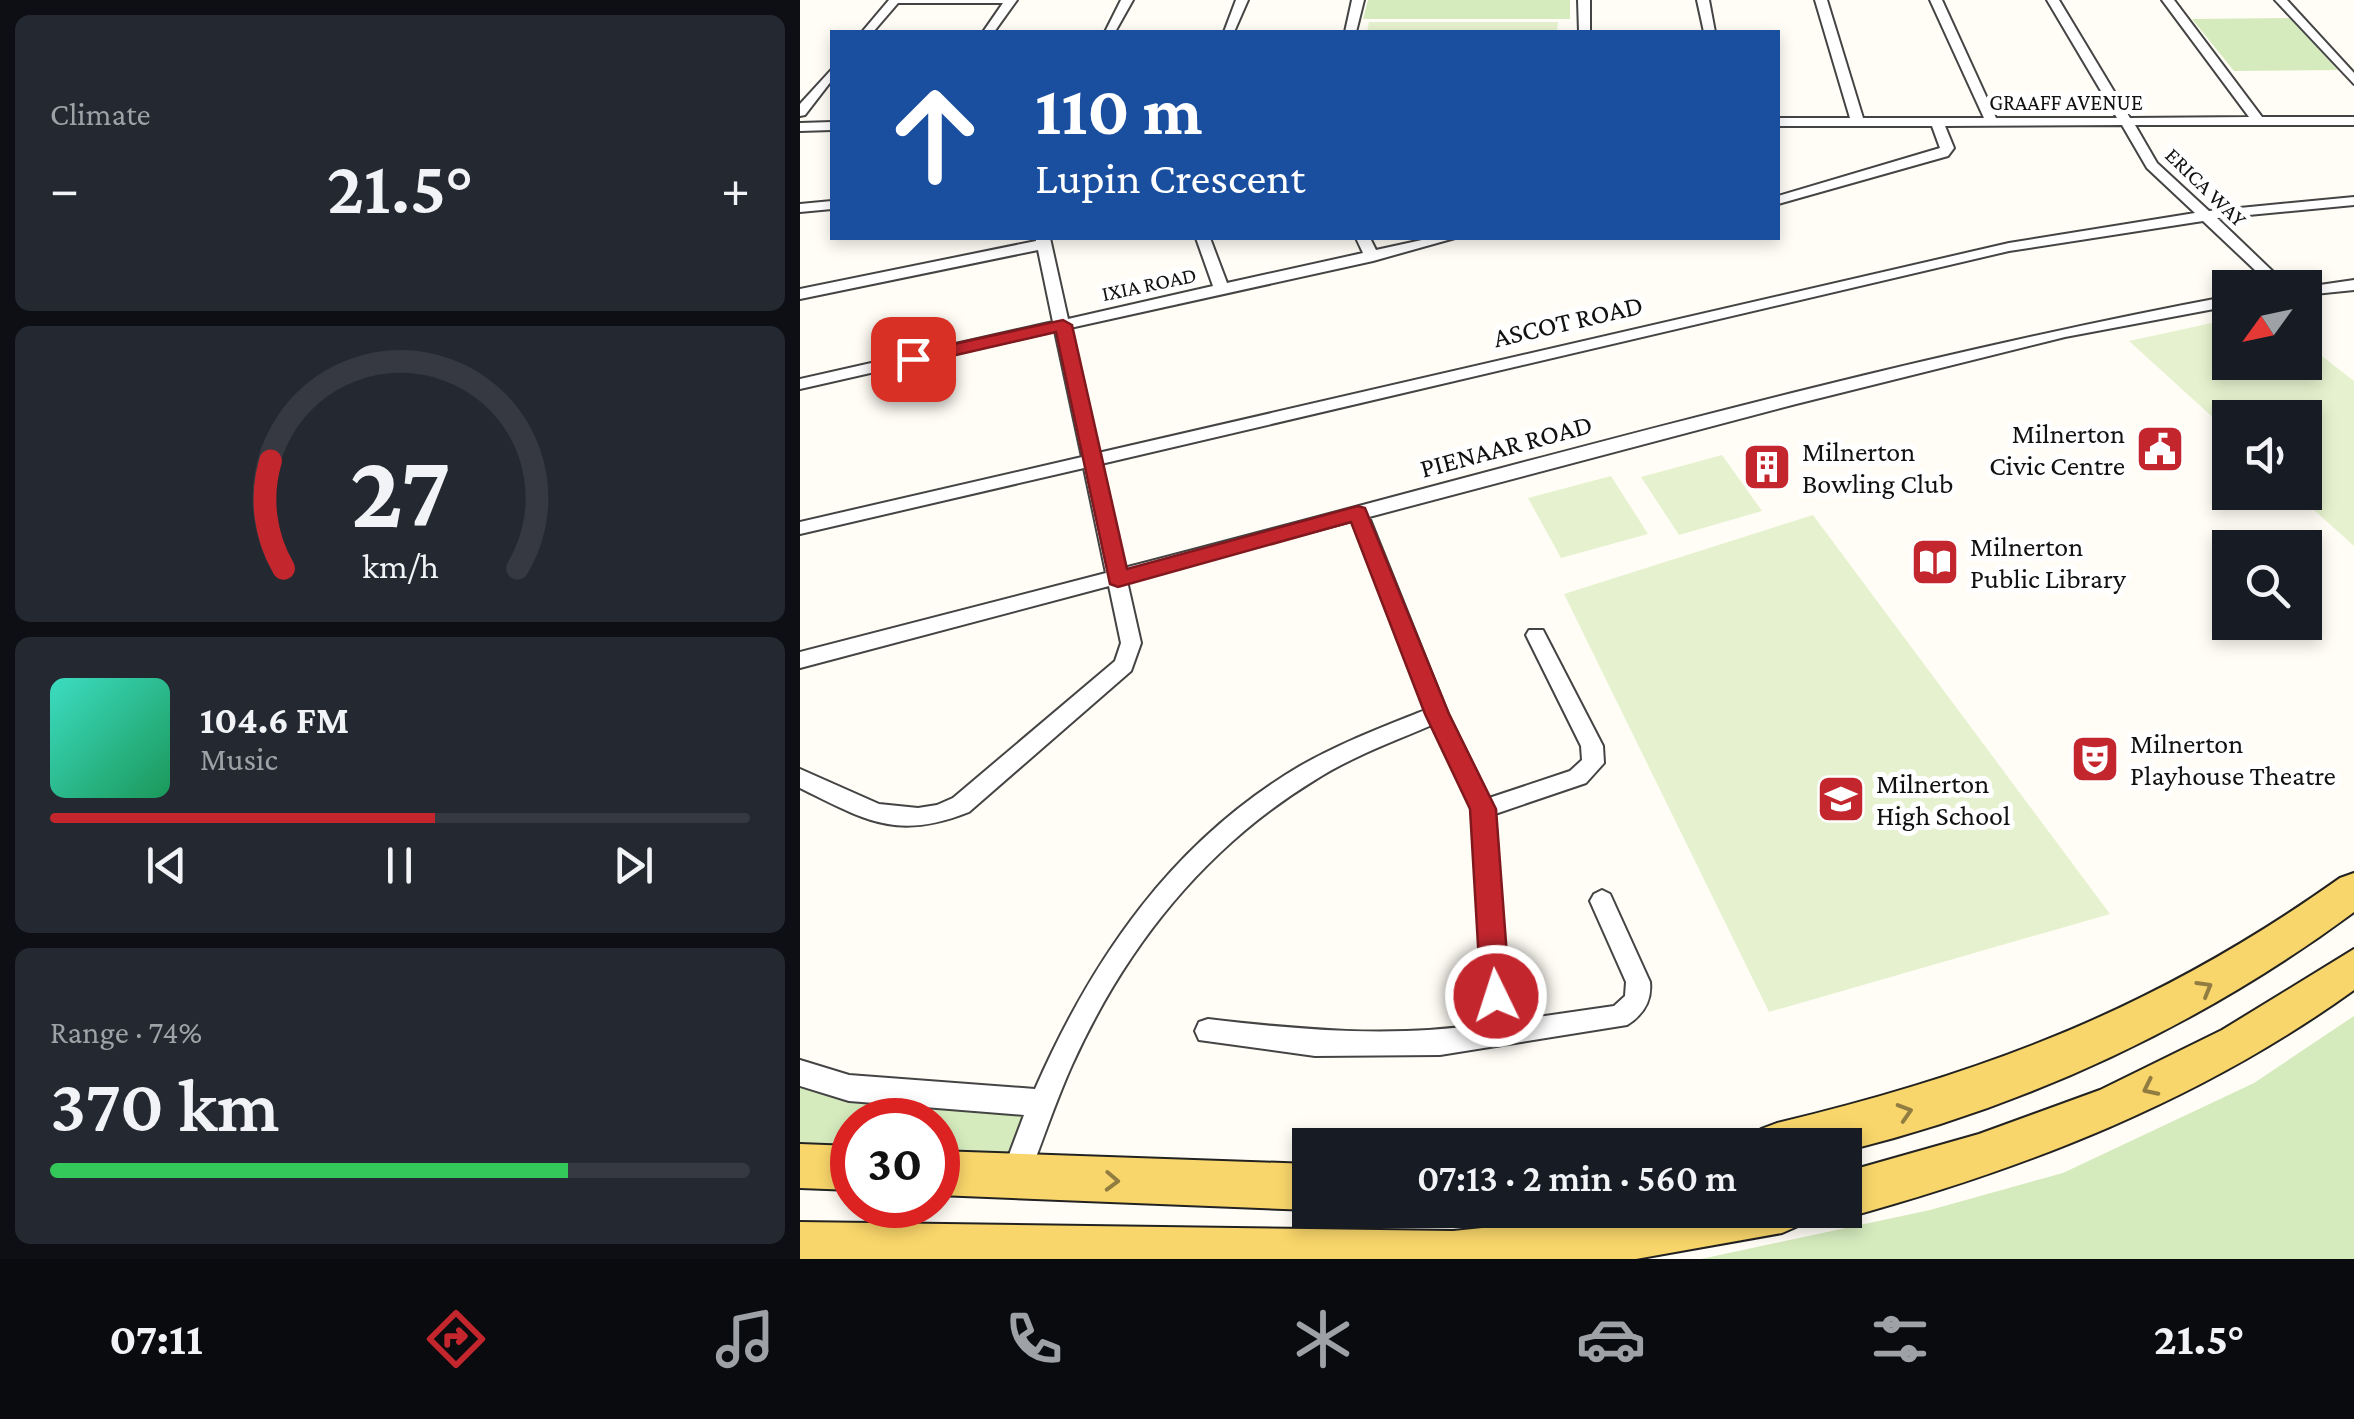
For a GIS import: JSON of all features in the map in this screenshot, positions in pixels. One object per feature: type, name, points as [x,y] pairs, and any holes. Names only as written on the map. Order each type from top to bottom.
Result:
[{"type":"main road","points":[[1840,1128],[1958,1096],[2122,1031],[2250,963],[2354,890]]},
{"type":"main road","points":[[1862,1190],[1970,1160],[2126,1099],[2246,1038],[2354,967]]},
{"type":"main road","points":[[800,1166],[830,1167]]},
{"type":"main road","points":[[960,1174],[1292,1187]]},
{"type":"main road","points":[[800,1246],[1453,1254],[1591,1242],[1675,1228]]},
{"type":"street","points":[[869,30],[895,0],[1008,0]]},
{"type":"street","points":[[989,30],[1008,0]]},
{"type":"street","points":[[1111,30],[1127,0]]},
{"type":"street","points":[[1230,30],[1242,0]]},
{"type":"street","points":[[1350,30],[1358,0]]},
{"type":"street","points":[[1584,0],[1585,30]]},
{"type":"street","points":[[1704,0],[1710,30]]},
{"type":"street","points":[[1821,0],[1858,122]]},
{"type":"street","points":[[1936,0],[1992,122]]},
{"type":"street","name":"ERICA WAY","points":[[2053,0],[2152,164],[2265,270]]},
{"type":"street","points":[[2168,0],[2258,121]]},
{"type":"street","points":[[2281,0],[2354,80]]},
{"type":"street","points":[[800,112],[830,76]]},
{"type":"street","name":"GRAAFF AVENUE","points":[[1780,122],[2354,120]]},
{"type":"street","points":[[1780,199],[1943,153],[1947,148],[1938,123]]},
{"type":"street","points":[[800,126],[830,126]]},
{"type":"street","name":"ASCOT ROAD","points":[[800,528],[2008,247],[2205,215],[2354,200]]},
{"type":"street","points":[[800,208],[830,204]]},
{"type":"street","points":[[800,294],[1044,240],[1132,643],[1124,665],[961,805],[926,820],[883,816],[800,778]]},
{"type":"street","points":[[1204,240],[1222,291]]},
{"type":"street","points":[[1364,240],[1373,258]]},
{"type":"street","name":"IXIA ROAD","points":[[800,384],[1440,240]]},
{"type":"street","points":[[2322,288],[2354,285]]},
{"type":"street","name":"PIENAAR ROAD","points":[[800,660],[2065,332],[2212,304]]},
{"type":"street","points":[[1358,513],[1437,714],[1483,809],[1498,1034]]},
{"type":"street","points":[[1483,809],[1578,777],[1593,763],[1592,746],[1536,635]]},
{"type":"street","points":[[1015,1176],[1087,1002],[1128,934],[1188,864],[1250,810],[1306,774],[1437,714]]},
{"type":"street","points":[[1208,1032],[1315,1044],[1440,1042],[1618,1017],[1634,1006],[1640,992],[1602,901]]},
{"type":"street","points":[[800,1073],[849,1088],[1042,1103]]},
{"type":"green space","points":[[1368,0],[1570,0],[1570,19],[1363,19]]},
{"type":"green space","points":[[2290,18],[2338,70],[2234,71],[2192,19]]},
{"type":"green space","points":[[1369,22],[1558,22],[1557,30],[1367,30]]},
{"type":"green space","points":[[2212,323],[2212,380],[2322,380],[2322,356],[2354,381],[2354,546],[2314,510],[2322,510],[2322,400],[2212,400],[2212,417],[2129,341]]},
{"type":"green space","points":[[1722,455],[1762,511],[1679,535],[1641,477]]},
{"type":"green space","points":[[1611,476],[1648,534],[1561,558],[1528,498]]},
{"type":"green space","points":[[1813,515],[2110,914],[1769,1012],[1564,594]]},
{"type":"green space","points":[[2354,1016],[2354,1259],[1701,1259],[1846,1228],[1862,1228],[1862,1225],[2063,1173],[2254,1083]]},
{"type":"green space","points":[[800,1073],[1042,1103],[1015,1176],[960,1174],[960,1098],[830,1098],[830,1167],[800,1166]]},
{"type":"place","name":"Milnerton Civic Centre","points":[[2160,449]]},
{"type":"place","name":"Milnerton Bowling Club","points":[[1767,467]]},
{"type":"place","name":"Milnerton Public Library","points":[[1935,562]]},
{"type":"place","name":"Milnerton Playhouse Theatre","points":[[2095,759]]},
{"type":"place","name":"Milnerton High School","points":[[1841,799]]},
{"type":"route","points":[[913,359],[1063,325],[1118,579],[1358,513],[1437,714],[1483,809],[1496,996]]}]
